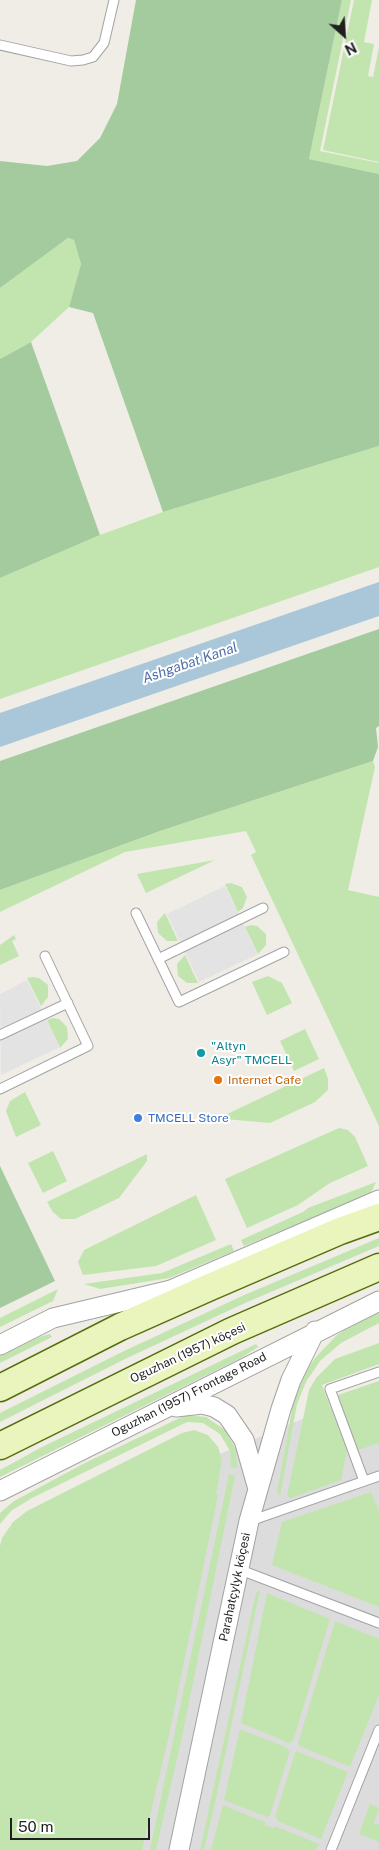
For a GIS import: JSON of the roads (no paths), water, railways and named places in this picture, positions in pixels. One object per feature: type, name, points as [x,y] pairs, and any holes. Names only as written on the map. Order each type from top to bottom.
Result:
[{"type":"main road","points":[[0,1388],[120,1327],[340,1231],[379,1217]]},
{"type":"main road","name":"Oguzhan (1957) köçesi","points":[[0,1446],[232,1331],[379,1268]]},
{"type":"street","points":[[171,1290],[379,1200]]},
{"type":"street","points":[[0,1345],[53,1318],[171,1290],[210,1287]]},
{"type":"street","name":"Oguzhan (1957) Frontage Road","points":[[0,1491],[379,1300]]},
{"type":"street","name":"Parahatçylyk köçesi","points":[[179,1850],[200,1759],[238,1569],[258,1489],[291,1380],[315,1331]]},
{"type":"street","points":[[156,1411],[202,1404],[214,1406],[227,1415],[244,1440],[258,1489]]},
{"type":"lane","points":[[0,45],[71,61],[93,57],[104,43],[114,0]]},
{"type":"lane","points":[[158,959],[263,908]]},
{"type":"lane","points":[[136,913],[179,1002],[284,952]]},
{"type":"lane","points":[[0,1089],[88,1046],[45,956]]},
{"type":"lane","points":[[0,1035],[68,1002]]},
{"type":"lane","points":[[364,1482],[330,1389],[379,1372]]},
{"type":"lane","points":[[250,1521],[379,1476]]},
{"type":"lane","points":[[238,1569],[379,1623]]},
{"type":"lane","points":[[332,1850],[379,1730]]},
{"type":"water","name":"Ashgabat Kanal","points":[[379,582],[379,616],[0,747],[0,713]]},
{"type":"place","name":"\"Altyn Asyr\" TMCELL","points":[[201,1053]]},
{"type":"place","name":"Internet Cafe","points":[[218,1080]]},
{"type":"place","name":"TMCELL Store","points":[[138,1118]]}]
